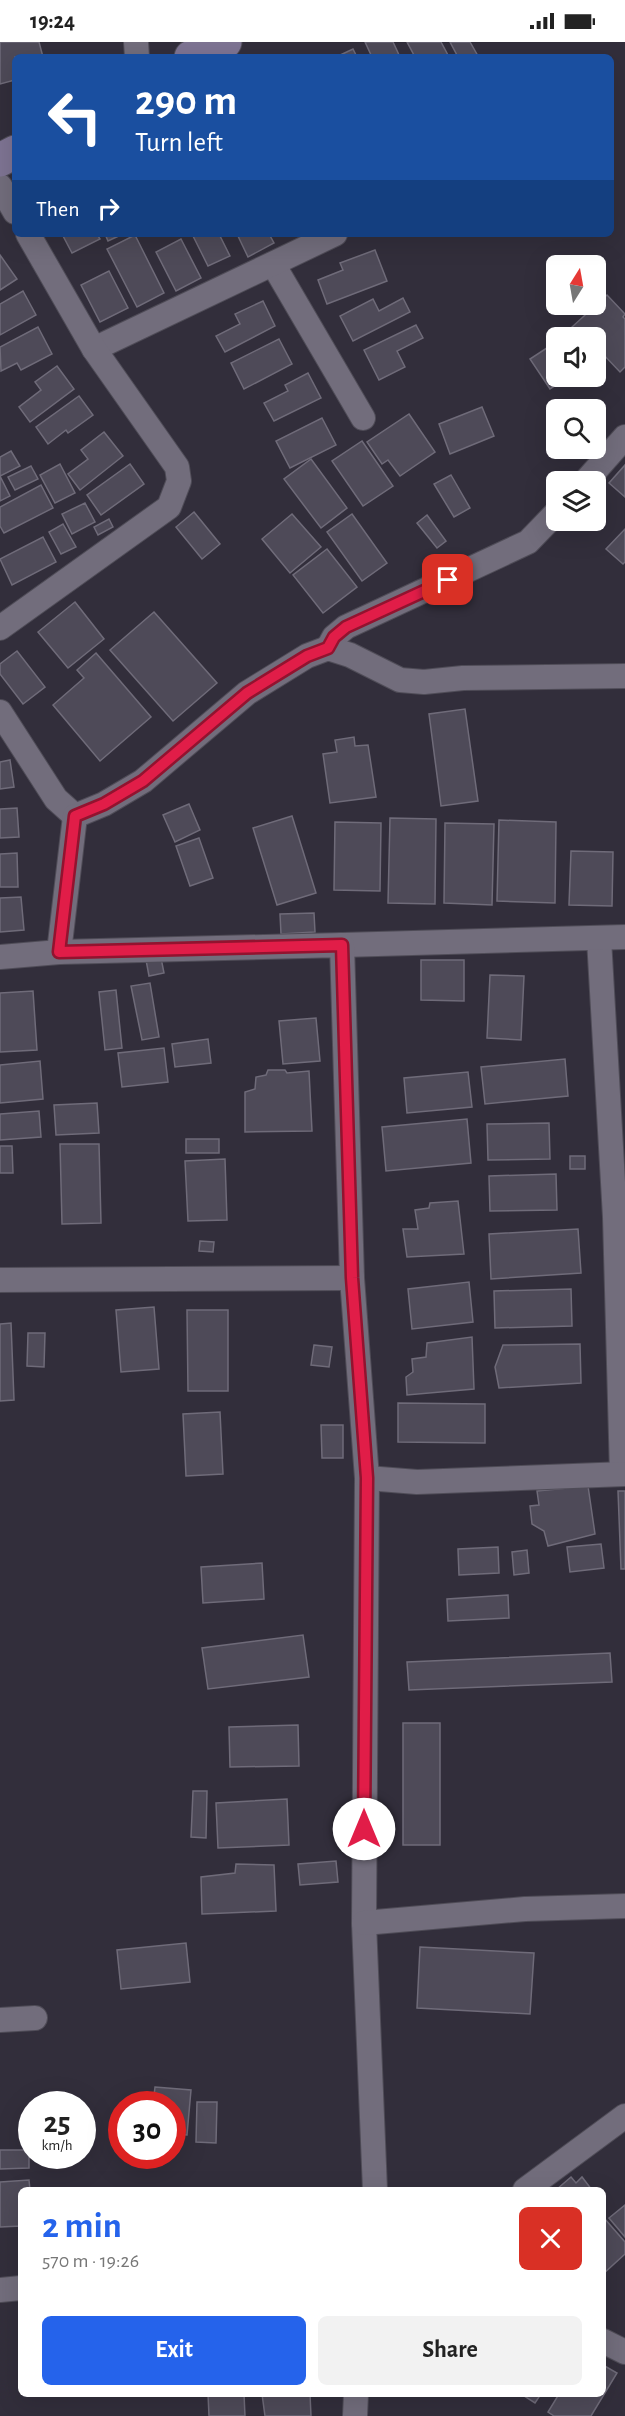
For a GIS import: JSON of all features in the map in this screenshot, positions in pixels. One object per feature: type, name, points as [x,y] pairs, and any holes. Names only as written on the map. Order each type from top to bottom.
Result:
[{"type":"street","points":[[197,54],[225,42]]},
{"type":"street","points":[[0,186],[12,207]]},
{"type":"street","points":[[0,628],[169,507],[179,481],[177,467],[94,349],[30,237]]},
{"type":"street","points":[[94,349],[329,237]]},
{"type":"street","points":[[273,264],[363,418]]},
{"type":"street","points":[[595,471],[625,437]]},
{"type":"street","points":[[75,816],[104,804],[143,781],[247,693],[307,656],[328,648],[334,637],[346,627],[528,542],[546,523]]},
{"type":"street","points":[[328,648],[400,680],[625,676]]},
{"type":"street","points":[[0,712],[56,799],[75,816]]},
{"type":"street","points":[[59,952],[75,816]]},
{"type":"street","points":[[0,957],[59,952],[625,937]]},
{"type":"street","points":[[367,1478],[440,1482],[624,1474],[615,1217],[599,939]]},
{"type":"street","points":[[342,945],[352,1278],[367,1478],[364,1923],[375,2187]]},
{"type":"street","points":[[0,1280],[352,1278]]},
{"type":"street","points":[[364,1923],[525,1909],[625,1906]]},
{"type":"street","points":[[0,2020],[35,2018]]},
{"type":"street","points":[[529,2187],[625,2116]]},
{"type":"street","points":[[0,2290],[18,2288]]},
{"type":"street","points":[[606,2342],[625,2352]]},
{"type":"street","points":[[355,2416],[356,2397]]},
{"type":"building","points":[[0,42],[39,42],[42,54],[12,54],[12,81],[0,84]]},
{"type":"building","points":[[365,42],[393,42],[399,54],[371,54]]},
{"type":"building","points":[[407,42],[441,42],[447,54],[413,54]]},
{"type":"building","points":[[450,42],[470,42],[477,54],[456,54]]},
{"type":"building","points":[[353,49],[356,54],[342,54]]},
{"type":"building","points":[[64,237],[99,237],[100,239],[72,253]]},
{"type":"building","points":[[131,237],[136,237],[164,293],[137,307],[107,249]]},
{"type":"building","points":[[194,237],[220,237],[230,256],[208,266]]},
{"type":"building","points":[[238,237],[271,237],[274,243],[248,257]]},
{"type":"building","points":[[181,239],[201,278],[176,291],[156,252]]},
{"type":"building","points":[[375,250],[387,281],[327,304],[318,280],[343,270],[340,263]]},
{"type":"building","points":[[0,255],[17,279],[0,290]]},
{"type":"building","points":[[109,271],[128,308],[100,322],[81,285]]},
{"type":"building","points":[[23,291],[36,315],[0,335],[0,304]]},
{"type":"building","points":[[606,296],[625,314],[623,317],[625,319],[625,367],[620,372],[606,357],[606,327],[572,327],[585,315],[606,315]]},
{"type":"building","points":[[403,298],[410,312],[353,341],[340,316],[373,299],[379,311]]},
{"type":"building","points":[[263,301],[275,326],[225,352],[216,336],[240,324],[235,314]]},
{"type":"building","points":[[416,325],[423,338],[397,351],[405,367],[379,380],[364,350]]},
{"type":"building","points":[[38,327],[52,354],[21,370],[17,363],[1,371],[0,347]]},
{"type":"building","points":[[279,339],[292,364],[244,389],[231,363]]},
{"type":"building","points":[[546,349],[546,383],[530,359]]},
{"type":"building","points":[[57,366],[74,389],[30,422],[19,407],[41,390],[35,382]]},
{"type":"building","points":[[308,373],[321,398],[274,421],[264,403],[288,391],[285,385]]},
{"type":"building","points":[[79,396],[93,415],[68,433],[66,430],[48,444],[36,427]]},
{"type":"building","points":[[482,407],[494,436],[450,454],[439,424]]},
{"type":"building","points":[[409,414],[435,452],[400,476],[388,460],[382,464],[367,442]]},
{"type":"building","points":[[322,418],[336,445],[290,468],[276,441]]},
{"type":"building","points":[[104,432],[123,456],[80,490],[68,474],[88,459],[81,450]]},
{"type":"building","points":[[362,441],[393,486],[363,506],[332,461]]},
{"type":"building","points":[[11,451],[20,466],[0,476],[0,457]]},
{"type":"building","points":[[311,459],[347,508],[321,528],[284,479]]},
{"type":"building","points":[[60,464],[75,493],[55,503],[40,475]]},
{"type":"building","points":[[130,464],[144,484],[101,515],[87,495]]},
{"type":"building","points":[[625,465],[625,497],[609,483]]},
{"type":"building","points":[[31,466],[38,479],[15,490],[8,477]]},
{"type":"building","points":[[451,475],[470,508],[454,517],[434,484]]},
{"type":"building","points":[[0,476],[10,496],[0,501]]},
{"type":"building","points":[[41,485],[53,508],[4,533],[0,526],[0,507]]},
{"type":"building","points":[[85,503],[95,522],[72,534],[62,514]]},
{"type":"building","points":[[194,512],[220,544],[202,559],[176,527]]},
{"type":"building","points":[[292,514],[321,547],[290,573],[262,539]]},
{"type":"building","points":[[352,514],[387,563],[362,581],[327,532]]},
{"type":"building","points":[[427,515],[446,541],[437,548],[417,523]]},
{"type":"building","points":[[109,519],[113,527],[98,535],[94,527]]},
{"type":"building","points":[[63,524],[76,547],[61,554],[49,532]]},
{"type":"building","points":[[625,529],[625,562],[623,564],[606,549]]},
{"type":"building","points":[[43,537],[56,562],[12,585],[0,559]]},
{"type":"building","points":[[327,549],[357,587],[323,613],[293,575]]},
{"type":"building","points":[[75,602],[104,639],[68,668],[38,632]]},
{"type":"building","points":[[154,612],[217,683],[173,721],[110,650]]},
{"type":"building","points":[[17,651],[45,687],[23,704],[0,674],[0,664]]},
{"type":"building","points":[[96,653],[151,717],[100,761],[53,705],[84,678],[77,670]]},
{"type":"building","points":[[465,709],[478,801],[441,806],[429,714]]},
{"type":"building","points":[[354,737],[355,746],[368,745],[376,797],[330,803],[323,754],[337,752],[335,740]]},
{"type":"building","points":[[10,760],[14,787],[0,789],[0,762]]},
{"type":"building","points":[[189,804],[200,830],[175,842],[163,815]]},
{"type":"building","points":[[17,808],[19,837],[0,838],[0,809]]},
{"type":"building","points":[[292,816],[316,893],[277,905],[253,828]]},
{"type":"building","points":[[390,818],[436,819],[435,904],[388,903]]},
{"type":"building","points":[[499,820],[556,822],[555,903],[497,901]]},
{"type":"building","points":[[335,822],[381,823],[380,891],[334,890]]},
{"type":"building","points":[[445,823],[494,824],[492,905],[444,903]]},
{"type":"building","points":[[199,838],[213,878],[190,886],[176,846]]},
{"type":"building","points":[[571,851],[613,852],[612,906],[569,905]]},
{"type":"building","points":[[17,853],[18,887],[0,887],[0,854]]},
{"type":"building","points":[[21,897],[24,930],[0,932],[0,898]]},
{"type":"building","points":[[314,913],[315,932],[281,934],[280,914]]},
{"type":"building","points":[[161,958],[164,973],[149,976],[146,960]]},
{"type":"building","points":[[421,960],[464,960],[464,1001],[421,1000]]},
{"type":"building","points":[[490,975],[524,976],[521,1040],[487,1038]]},
{"type":"building","points":[[150,983],[159,1037],[142,1040],[131,986]]},
{"type":"building","points":[[116,990],[122,1048],[105,1050],[99,992]]},
{"type":"building","points":[[33,991],[37,1050],[0,1052],[0,993]]},
{"type":"building","points":[[316,1018],[320,1061],[283,1064],[279,1021]]},
{"type":"building","points":[[208,1039],[211,1063],[175,1067],[172,1044]]},
{"type":"building","points":[[164,1048],[168,1082],[122,1087],[118,1053]]},
{"type":"building","points":[[565,1059],[568,1096],[485,1104],[481,1067]]},
{"type":"building","points":[[40,1061],[43,1099],[0,1103],[0,1065]]},
{"type":"building","points":[[268,1070],[285,1070],[287,1073],[309,1071],[312,1131],[245,1132],[245,1092],[255,1089],[256,1077],[266,1075]]},
{"type":"building","points":[[468,1072],[472,1107],[407,1113],[404,1078]]},
{"type":"building","points":[[97,1103],[99,1133],[56,1135],[54,1105]]},
{"type":"building","points":[[39,1111],[41,1137],[0,1140],[0,1114]]},
{"type":"building","points":[[467,1119],[471,1163],[386,1171],[382,1127]]},
{"type":"building","points":[[549,1123],[550,1159],[488,1160],[487,1124]]},
{"type":"building","points":[[186,1139],[219,1139],[219,1153],[186,1153]]},
{"type":"building","points":[[60,1144],[99,1144],[101,1223],[62,1224]]},
{"type":"building","points":[[0,1146],[12,1146],[13,1173],[0,1173]]},
{"type":"building","points":[[570,1156],[585,1156],[585,1169],[570,1169]]},
{"type":"building","points":[[225,1159],[227,1220],[188,1221],[185,1161]]},
{"type":"building","points":[[556,1174],[557,1210],[490,1211],[489,1176]]},
{"type":"building","points":[[458,1201],[464,1254],[407,1257],[403,1229],[418,1229],[415,1210],[429,1208],[430,1203]]},
{"type":"building","points":[[578,1229],[581,1273],[491,1279],[489,1234]]},
{"type":"building","points":[[200,1241],[214,1242],[213,1252],[199,1251]]},
{"type":"building","points":[[469,1282],[473,1322],[412,1329],[408,1289]]},
{"type":"building","points":[[571,1289],[572,1326],[495,1328],[494,1291]]},
{"type":"building","points":[[154,1307],[159,1369],[121,1372],[116,1310]]},
{"type":"building","points":[[187,1310],[228,1310],[228,1391],[188,1391]]},
{"type":"building","points":[[11,1323],[14,1400],[0,1401],[0,1324]]},
{"type":"building","points":[[28,1333],[45,1333],[44,1367],[27,1366]]},
{"type":"building","points":[[472,1337],[474,1389],[407,1395],[406,1377],[413,1372],[412,1359],[426,1357],[427,1343]]},
{"type":"building","points":[[580,1344],[581,1383],[499,1388],[495,1367],[503,1345]]},
{"type":"building","points":[[314,1345],[332,1347],[329,1367],[311,1365]]},
{"type":"building","points":[[398,1403],[485,1404],[485,1443],[398,1442]]},
{"type":"building","points":[[220,1412],[223,1474],[186,1476],[183,1414]]},
{"type":"building","points":[[321,1425],[343,1425],[343,1458],[322,1458]]},
{"type":"building","points":[[588,1486],[595,1534],[548,1546],[544,1531],[532,1524],[530,1506],[539,1505],[537,1491]]},
{"type":"building","points":[[618,1491],[625,1491],[625,1569],[621,1569]]},
{"type":"building","points":[[601,1544],[604,1568],[570,1572],[567,1547]]},
{"type":"building","points":[[498,1547],[499,1573],[459,1575],[458,1549]]},
{"type":"building","points":[[527,1550],[529,1573],[514,1575],[512,1552]]},
{"type":"building","points":[[262,1563],[264,1599],[203,1603],[201,1567]]},
{"type":"building","points":[[508,1595],[509,1618],[448,1621],[447,1599]]},
{"type":"building","points":[[303,1635],[309,1677],[208,1689],[202,1648]]},
{"type":"building","points":[[610,1653],[612,1682],[409,1690],[407,1662]]},
{"type":"building","points":[[403,1723],[440,1723],[440,1845],[403,1845]]},
{"type":"building","points":[[298,1725],[299,1766],[230,1767],[229,1727]]},
{"type":"building","points":[[193,1791],[207,1791],[206,1838],[191,1837]]},
{"type":"building","points":[[287,1799],[289,1845],[218,1848],[216,1803]]},
{"type":"building","points":[[336,1861],[338,1882],[300,1885],[298,1864]]},
{"type":"building","points":[[236,1864],[274,1865],[276,1911],[202,1914],[201,1877],[235,1873]]},
{"type":"building","points":[[186,1943],[190,1982],[121,1989],[117,1950]]},
{"type":"building","points":[[420,1947],[534,1953],[530,2014],[417,2008]]},
{"type":"building","points":[[155,2087],[191,2090],[187,2135],[186,2091],[155,2091]]},
{"type":"building","points":[[197,2102],[217,2102],[216,2143],[196,2142]]},
{"type":"building","points":[[0,2150],[18,2150],[18,2168],[0,2169]]},
{"type":"building","points":[[571,2177],[576,2183],[582,2177],[590,2187],[559,2187]]},
{"type":"building","points":[[29,2180],[30,2187],[18,2187],[18,2226],[0,2227],[0,2182]]},
{"type":"building","points":[[625,2205],[625,2237],[609,2218]]},
{"type":"building","points":[[606,2220],[625,2242],[625,2254],[606,2271]]},
{"type":"building","points":[[606,2367],[617,2373],[606,2391]]},
{"type":"building","points":[[208,2397],[244,2397],[245,2416],[209,2416]]},
{"type":"building","points":[[262,2397],[310,2397],[311,2416],[265,2416]]},
{"type":"building","points":[[526,2397],[539,2397],[535,2403]]},
{"type":"building","points":[[557,2397],[602,2397],[591,2416],[554,2416],[548,2412]]},
{"type":"route","points":[[364,1829],[367,1478],[352,1278],[342,945],[59,952],[75,816],[104,804],[143,781],[247,693],[307,656],[328,648],[334,637],[346,627],[448,580]]}]
